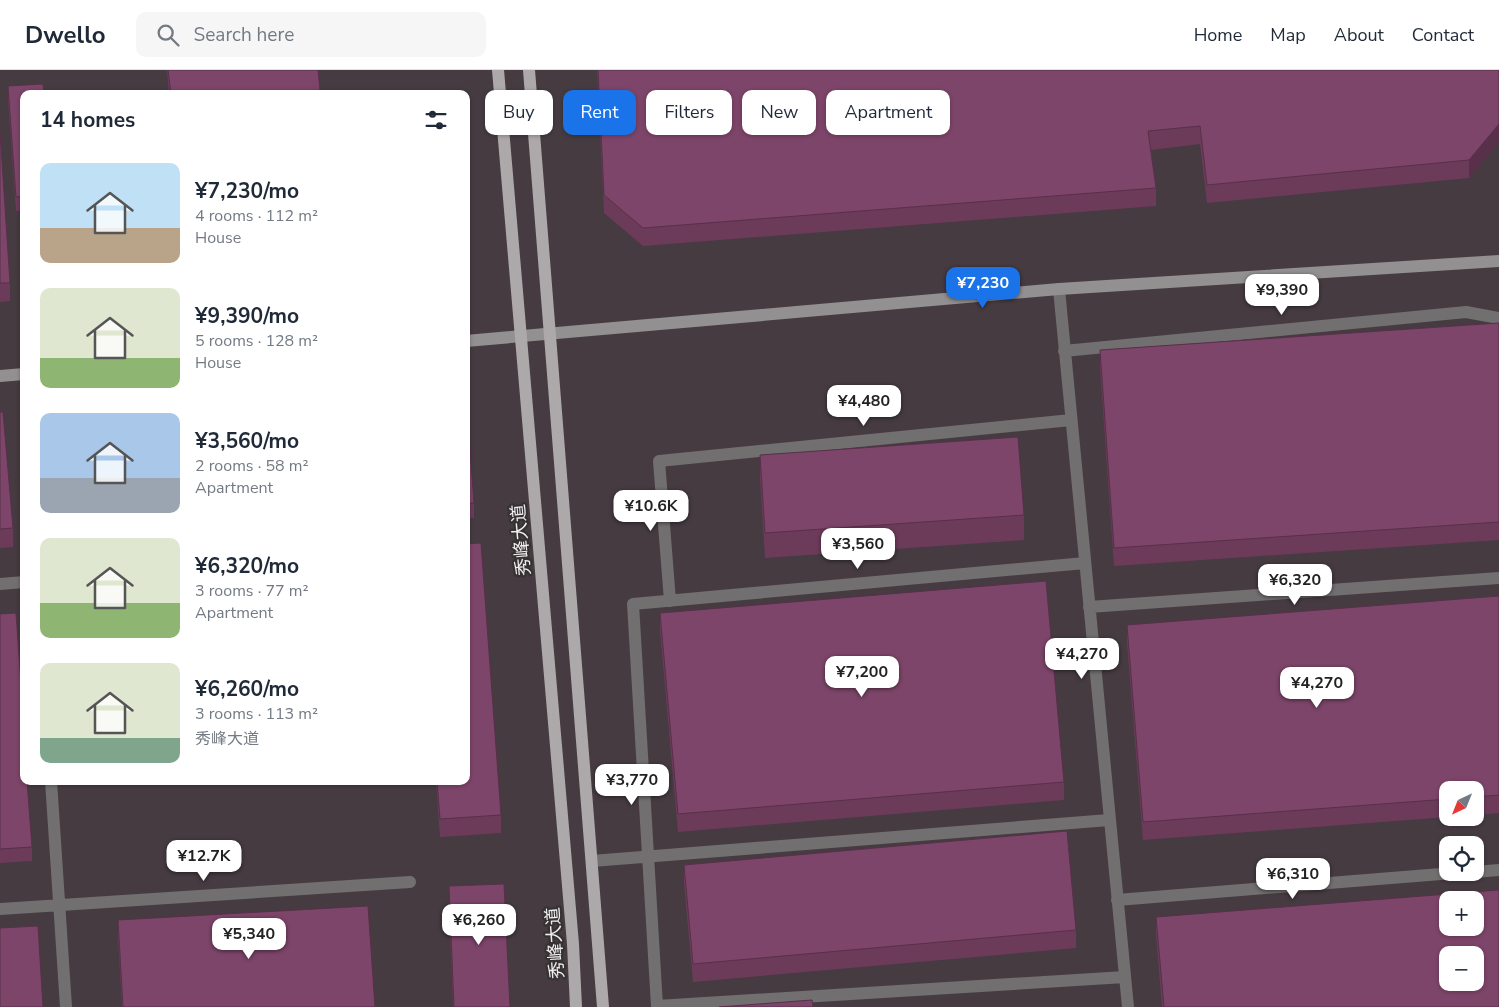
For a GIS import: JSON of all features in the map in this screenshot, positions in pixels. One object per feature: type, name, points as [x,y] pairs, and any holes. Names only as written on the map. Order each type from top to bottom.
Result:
[{"type":"main road","name":"秀峰大道","points":[[498,70],[573,944],[576,1007]]},
{"type":"main road","points":[[529,70],[603,1007]]},
{"type":"street","points":[[470,341],[1059,289],[1499,261]]},
{"type":"street","points":[[1059,289],[1070,420],[1128,1007]]},
{"type":"street","points":[[1064,351],[1466,312],[1499,318]]},
{"type":"street","points":[[0,376],[20,374]]},
{"type":"street","points":[[670,601],[659,461],[1070,420]]},
{"type":"street","points":[[1084,563],[633,604],[657,1006],[1125,977]]},
{"type":"street","points":[[1088,607],[1499,578]]},
{"type":"street","points":[[0,584],[20,582]]},
{"type":"street","points":[[51,785],[66,1007]]},
{"type":"street","points":[[592,861],[1109,820]]},
{"type":"street","points":[[1484,871],[1499,870]]},
{"type":"street","points":[[1117,900],[1439,874]]},
{"type":"street","points":[[0,909],[410,882]]},
{"type":"shaded area","points":[[0,70],[1499,70],[1499,1007],[0,1007]]},
{"type":"building","points":[[168,70],[318,70],[320,90],[170,90]]},
{"type":"building","points":[[598,70],[1499,70],[1499,124],[1469,160],[1207,185],[1200,126],[1148,131],[1156,188],[643,228],[604,195],[601,135],[636,135],[636,90],[599,90]]},
{"type":"building","points":[[43,84],[44,90],[20,90],[20,196],[16,197],[8,86]]},
{"type":"building","points":[[0,131],[10,283],[0,283]]},
{"type":"building","points":[[1499,323],[1499,522],[1114,548],[1100,350]]},
{"type":"building","points":[[0,412],[3,412],[13,528],[0,529]]},
{"type":"building","points":[[1018,437],[1024,515],[765,533],[760,455]]},
{"type":"building","points":[[470,450],[474,503],[470,504]]},
{"type":"building","points":[[481,543],[501,815],[440,819],[437,785],[470,785],[470,544]]},
{"type":"building","points":[[1046,581],[1064,782],[678,814],[660,613]]},
{"type":"building","points":[[1499,596],[1499,795],[1484,796],[1484,781],[1439,781],[1439,800],[1143,822],[1127,625]]},
{"type":"building","points":[[16,613],[20,670],[20,785],[27,785],[32,847],[0,849],[0,614]]},
{"type":"building","points":[[1067,831],[1076,930],[693,964],[684,865]]},
{"type":"building","points":[[504,884],[510,1007],[454,1007],[449,886]]},
{"type":"building","points":[[1499,890],[1499,1007],[1164,1007],[1156,917],[1439,895],[1439,936],[1484,936],[1484,891]]},
{"type":"building","points":[[368,906],[375,1007],[123,1007],[118,920]]},
{"type":"building","points":[[38,926],[43,1007],[0,1007],[0,928]]},
{"type":"building","points":[[812,1000],[813,1007],[719,1007]]}]
